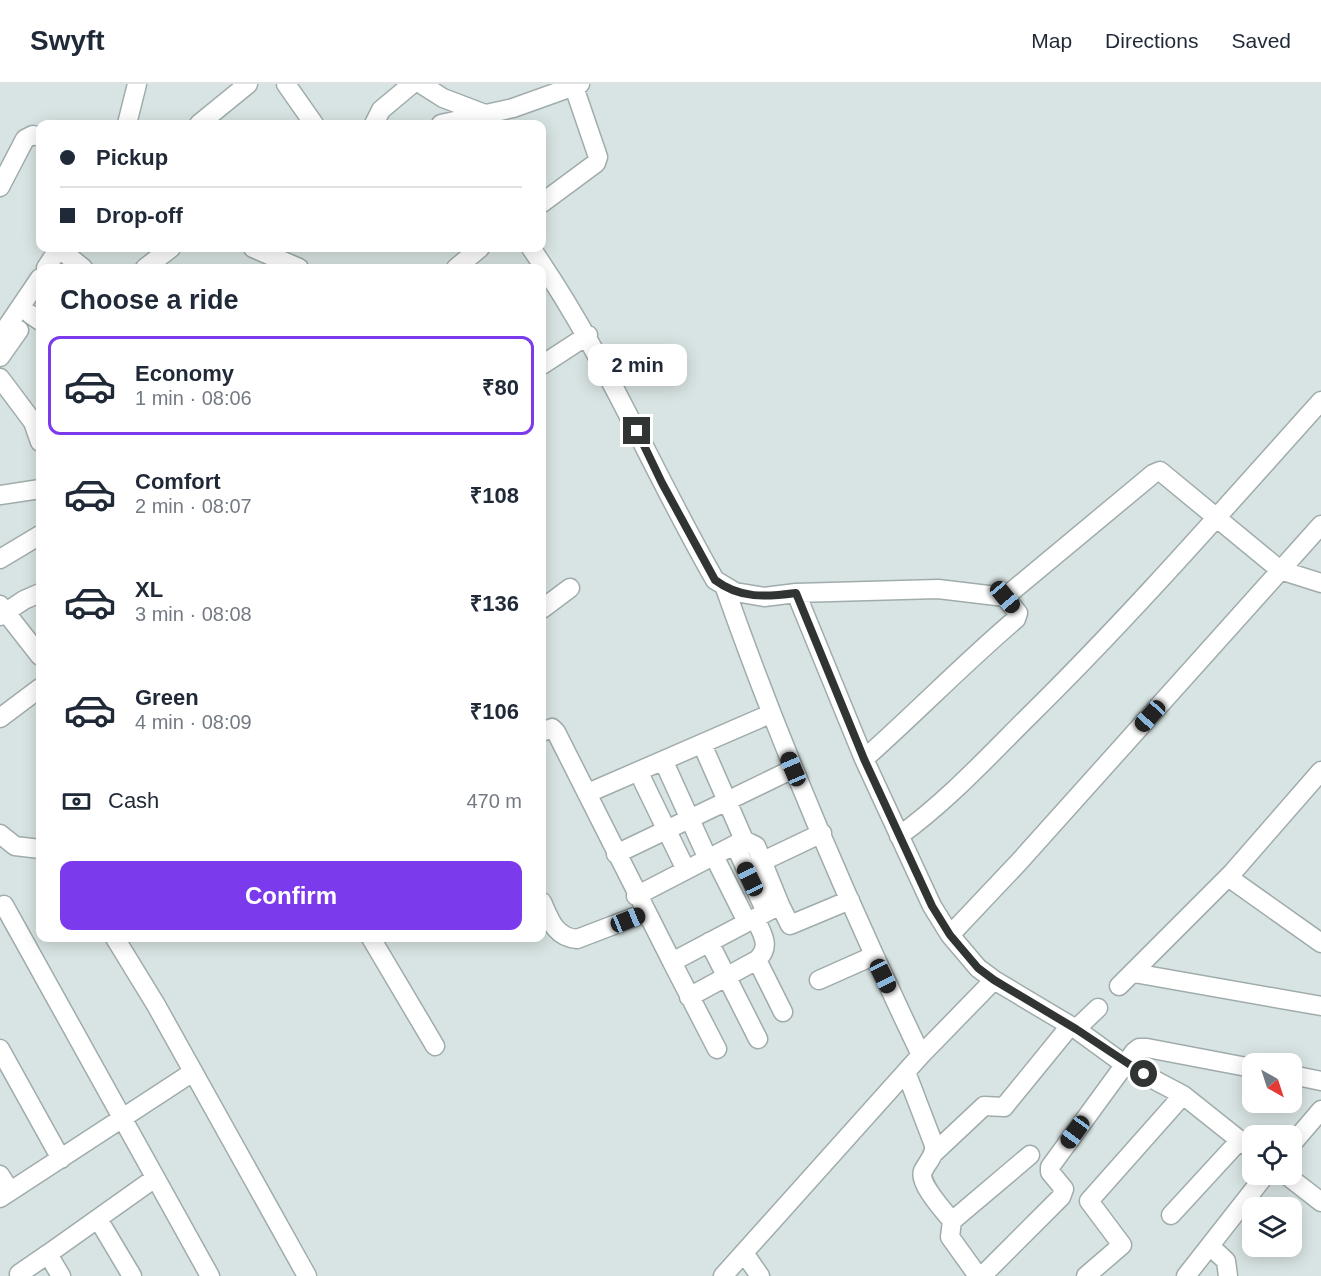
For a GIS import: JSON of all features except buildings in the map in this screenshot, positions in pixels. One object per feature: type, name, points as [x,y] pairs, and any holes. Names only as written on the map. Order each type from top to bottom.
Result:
[{"type":"street","points":[[128,120],[137,84]]},
{"type":"street","points":[[204,120],[248,84]]},
{"type":"street","points":[[286,84],[311,120]]},
{"type":"street","points":[[376,120],[381,110],[412,84]]},
{"type":"street","points":[[421,84],[443,98],[485,114]]},
{"type":"street","points":[[459,120],[576,85],[598,157],[596,163],[546,200]]},
{"type":"street","points":[[0,187],[25,139],[36,136]]},
{"type":"street","points":[[262,252],[289,264]]},
{"type":"street","points":[[461,264],[475,252]]},
{"type":"street","points":[[52,264],[64,255],[77,264]]},
{"type":"street","points":[[0,338],[36,284]]},
{"type":"street","points":[[548,287],[588,335],[673,503],[715,580],[725,588],[746,595],[764,597],[796,593],[938,589],[1005,597],[1018,613],[1016,619],[968,660],[916,713],[864,759]]},
{"type":"street","points":[[0,357],[36,312]]},
{"type":"street","points":[[546,362],[588,335]]},
{"type":"street","points":[[0,378],[33,422],[36,431]]},
{"type":"street","points":[[899,836],[933,811],[1054,692],[1321,401]]},
{"type":"street","points":[[1005,597],[1153,474],[1160,471],[1280,570],[1321,583]]},
{"type":"street","points":[[0,495],[36,490]]},
{"type":"street","points":[[950,935],[1019,862],[1321,525]]},
{"type":"street","points":[[0,559],[36,537]]},
{"type":"street","points":[[546,606],[570,588]]},
{"type":"street","points":[[725,588],[770,714],[793,769],[873,956],[921,1055]]},
{"type":"street","points":[[796,593],[864,759],[932,906],[950,935],[978,968],[994,980],[1073,1027],[1124,1064],[1183,1095],[1242,1142]]},
{"type":"street","points":[[36,595],[2,611],[36,651]]},
{"type":"street","points":[[0,718],[36,691]]},
{"type":"street","points":[[588,793],[639,773],[770,714]]},
{"type":"street","points":[[546,730],[552,728],[556,732],[588,793],[636,896],[717,1049]]},
{"type":"street","points":[[702,744],[727,801],[762,915]]},
{"type":"street","points":[[664,762],[690,820],[711,857],[762,915],[790,925],[850,900]]},
{"type":"street","points":[[616,854],[793,769]]},
{"type":"street","points":[[1119,987],[1228,877],[1321,771]]},
{"type":"street","points":[[639,773],[686,870]]},
{"type":"street","points":[[761,862],[822,833]]},
{"type":"street","points":[[0,834],[15,846],[36,849]]},
{"type":"street","points":[[636,896],[739,842],[756,846],[761,862],[762,915],[766,949],[757,960],[689,997]]},
{"type":"street","points":[[1228,877],[1321,943]]},
{"type":"street","points":[[4,905],[210,1276]]},
{"type":"street","points":[[546,911],[554,928],[568,939],[577,939],[645,913]]},
{"type":"street","points":[[672,962],[762,915]]},
{"type":"street","points":[[117,942],[307,1276]]},
{"type":"street","points":[[373,942],[435,1046]]},
{"type":"street","points":[[709,942],[758,1039]]},
{"type":"street","points":[[819,980],[873,956]]},
{"type":"street","points":[[757,960],[783,1012]]},
{"type":"street","points":[[1134,973],[1321,1006]]},
{"type":"street","points":[[723,1276],[921,1055],[994,980]]},
{"type":"street","points":[[952,1221],[921,1178],[934,1152],[984,1107],[1004,1107],[1073,1027],[1098,1008]]},
{"type":"street","points":[[1030,1155],[952,1221],[950,1237],[980,1276],[1061,1197],[1064,1189],[1050,1172],[1050,1167],[1124,1064],[1139,1048],[1242,1066]]},
{"type":"street","points":[[0,1049],[61,1159]]},
{"type":"street","points":[[0,1175],[5,1195],[193,1072]]},
{"type":"street","points":[[906,1072],[932,1136],[934,1152]]},
{"type":"street","points":[[1302,1077],[1321,1081]]},
{"type":"street","points":[[1086,1276],[1122,1245],[1089,1201],[1183,1095]]},
{"type":"street","points":[[1302,1132],[1321,1110]]},
{"type":"street","points":[[1171,1215],[1242,1149]]},
{"type":"street","points":[[19,1274],[155,1178]]},
{"type":"street","points":[[1186,1276],[1257,1185]]},
{"type":"street","points":[[1299,1185],[1321,1202]]},
{"type":"street","points":[[98,1219],[132,1276]]},
{"type":"street","points":[[1210,1246],[1226,1261],[1228,1276]]},
{"type":"street","points":[[744,1253],[760,1276]]},
{"type":"street","points":[[48,1254],[61,1276]]},
{"type":"route","points":[[637,431],[662,483],[715,580],[725,588],[746,595],[764,597],[796,593],[864,759],[932,906],[950,935],[978,968],[994,980],[1076,1029],[1124,1064],[1144,1074]]}]
